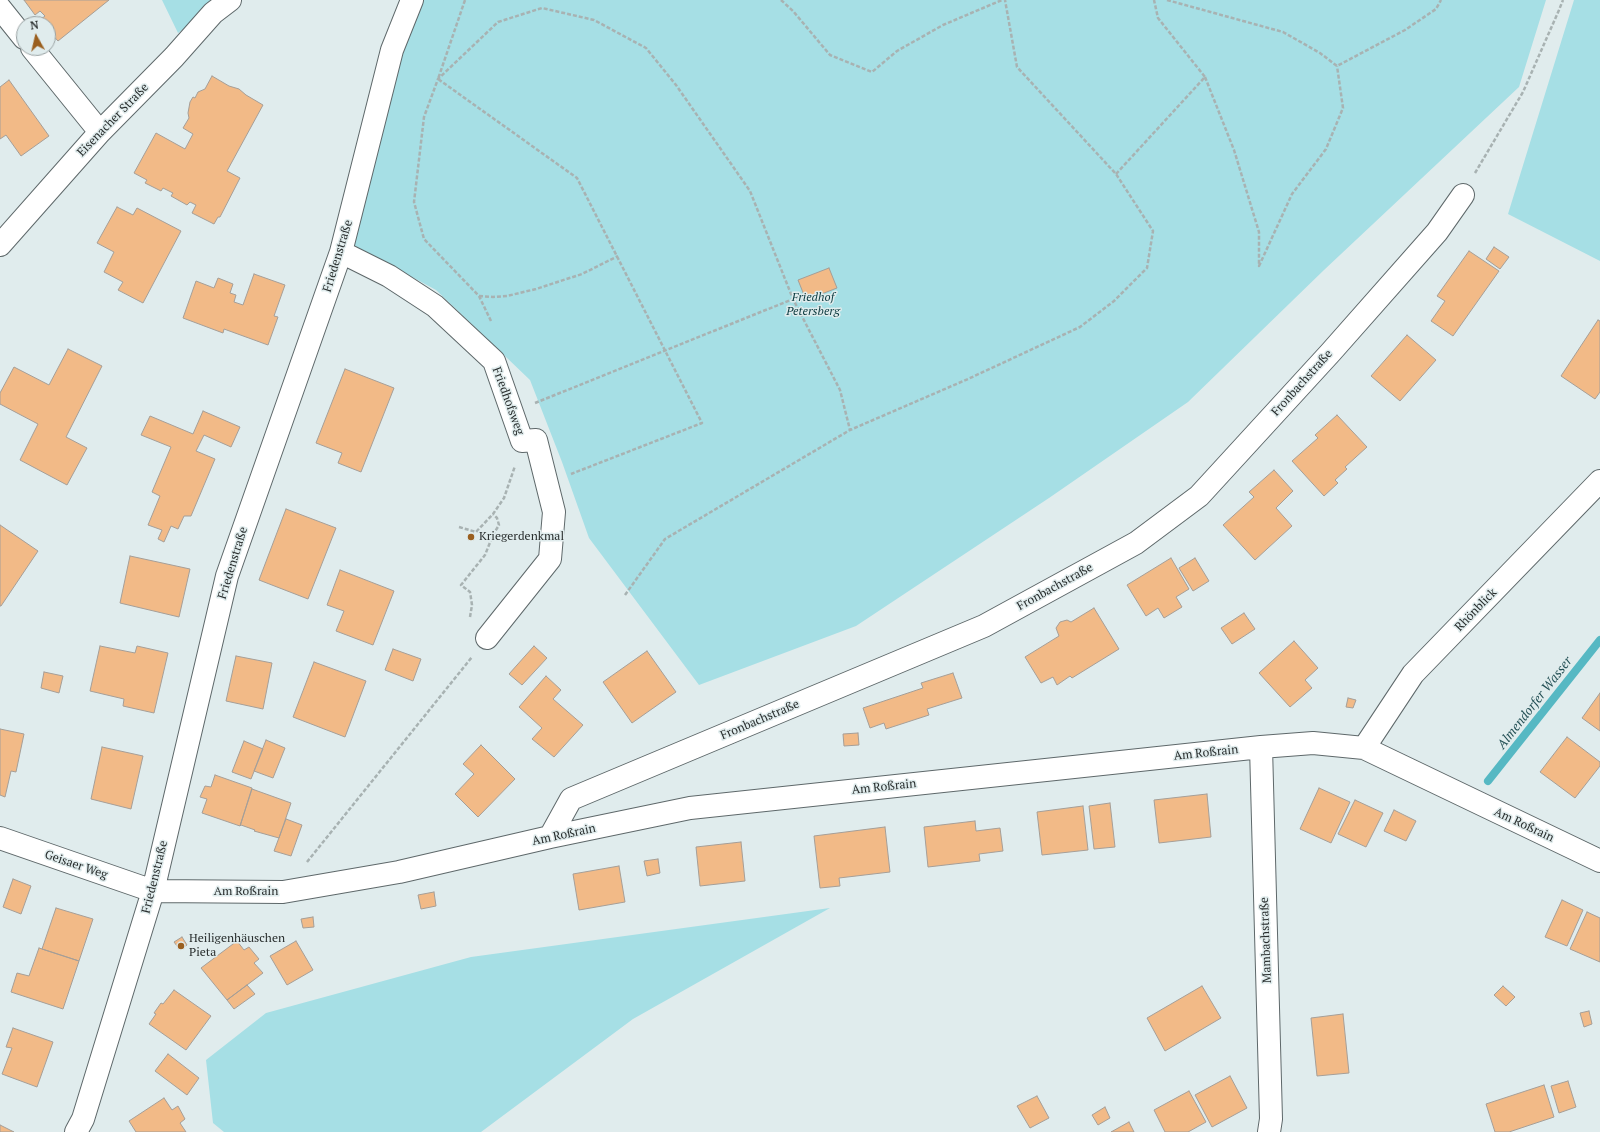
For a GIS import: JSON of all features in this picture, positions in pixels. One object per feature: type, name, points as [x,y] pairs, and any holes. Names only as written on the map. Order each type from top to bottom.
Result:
[{"type":"street","name":"Eisenacher Straße","points":[[0,245],[100,132],[174,57],[213,13],[230,0]]},
{"type":"street","name":"Friedenstraße","points":[[84,1128],[153,891],[227,576],[341,252],[392,50],[412,0]]},
{"type":"street","points":[[0,8],[16,28]]},
{"type":"street","points":[[38,56],[100,132]]},
{"type":"street","name":"Fronbachstraße","points":[[550,837],[571,799],[984,626],[1136,543],[1199,496],[1437,232],[1463,194]]},
{"type":"street","name":"Friedhofsweg","points":[[341,252],[389,276],[435,306],[494,361],[522,441],[536,440],[554,512],[550,559],[487,638]]},
{"type":"street","name":"Rhönblick","points":[[1364,748],[1413,674],[1600,481]]},
{"type":"street","name":"Am Roßrain","points":[[153,891],[283,892],[399,872],[550,837],[690,808],[1261,747],[1313,743],[1364,748],[1599,859]]},
{"type":"street","name":"Mambachstraße","points":[[1261,747],[1271,1118],[1269,1132]]},
{"type":"street","name":"Geisaer Weg","points":[[0,838],[153,891]]},
{"type":"path","points":[[465,0],[424,117],[414,202],[424,239],[479,296],[492,323]]},
{"type":"path","points":[[625,595],[665,539],[850,430],[968,379],[1080,327],[1114,301],[1147,268],[1153,231],[1116,174],[1017,67],[1004,0],[943,25],[898,51],[872,72],[830,55],[793,11],[781,0]]},
{"type":"path","points":[[1154,0],[1158,18],[1205,77],[1234,150],[1259,232],[1259,266],[1292,194],[1326,149],[1343,108],[1336,66],[1320,53],[1283,32],[1167,0]]},
{"type":"path","points":[[1336,66],[1405,30],[1436,9],[1441,0]]},
{"type":"path","points":[[1463,194],[1523,92],[1562,0]]},
{"type":"path","points":[[438,79],[498,22],[542,8],[594,20],[646,48],[676,85],[750,191],[793,299],[840,390],[850,430]]},
{"type":"path","points":[[1116,174],[1205,77]]},
{"type":"path","points":[[438,79],[577,178],[702,423],[568,475]]},
{"type":"path","points":[[479,296],[507,296],[536,289],[582,274],[618,256]]},
{"type":"path","points":[[531,397],[534,404],[793,299]]},
{"type":"path","points":[[459,527],[476,532],[493,514],[504,498],[522,441]]},
{"type":"path","points":[[283,892],[487,638],[472,626],[470,620],[472,605],[470,592],[461,586],[485,555],[493,535],[500,526],[498,518],[493,514]]},
{"type":"green space","points":[[162,0],[222,0],[178,33]]},
{"type":"green space","name":"Friedhof Petersberg","points":[[422,0],[1546,0],[1519,87],[1324,270],[1188,402],[1049,498],[856,626],[699,685],[589,538],[562,462],[530,380],[436,290],[351,244],[401,53]]},
{"type":"green space","points":[[1574,0],[1600,0],[1600,261],[1508,214]]},
{"type":"green space","points":[[830,908],[633,1019],[481,1132],[224,1132],[213,1123],[206,1060],[266,1013],[471,957]]},
{"type":"building","points":[[24,0],[109,0],[58,41],[56,39],[56,16],[45,16],[40,11],[35,15]]},
{"type":"building","points":[[212,76],[229,86],[239,89],[263,105],[227,171],[240,178],[220,217],[218,217],[214,224],[192,213],[196,205],[190,202],[187,205],[171,196],[173,193],[163,188],[161,191],[145,183],[147,180],[134,173],[156,133],[185,149],[193,134],[183,128],[189,118],[188,113],[190,102],[193,97],[195,98],[198,92],[205,89]]},
{"type":"building","points":[[9,80],[49,136],[21,156],[6,135],[0,139],[0,87]]},
{"type":"building","points":[[117,207],[133,215],[137,208],[181,231],[143,303],[118,290],[123,282],[104,272],[114,252],[97,243]]},
{"type":"building","points":[[1494,247],[1509,257],[1500,269],[1486,259]]},
{"type":"building","points":[[1469,251],[1499,271],[1453,336],[1431,321],[1445,301],[1437,296]]},
{"type":"building","points":[[829,268],[837,288],[806,300],[798,280]]},
{"type":"building","points":[[254,274],[285,285],[274,316],[278,317],[268,345],[224,329],[223,333],[183,318],[196,281],[214,288],[218,278],[233,284],[230,293],[236,295],[234,302],[243,305]]},
{"type":"building","points":[[1598,320],[1600,321],[1600,392],[1595,399],[1561,376]]},
{"type":"building","points":[[1407,335],[1436,360],[1400,401],[1371,376]]},
{"type":"building","points":[[68,349],[102,366],[66,437],[87,448],[67,485],[20,460],[38,424],[0,404],[0,393],[14,367],[49,385]]},
{"type":"building","points":[[345,369],[394,388],[361,472],[338,463],[342,453],[316,443]]},
{"type":"building","points":[[203,411],[240,427],[231,447],[204,435],[196,451],[215,459],[191,516],[184,516],[178,529],[171,526],[164,542],[158,539],[162,530],[148,525],[160,496],[152,492],[171,447],[141,435],[150,416],[193,434]]},
{"type":"building","points":[[1337,415],[1367,447],[1345,467],[1347,469],[1335,480],[1338,483],[1324,496],[1292,461],[1318,438],[1315,435]]},
{"type":"building","points":[[1274,470],[1293,491],[1276,508],[1292,526],[1255,560],[1223,525],[1254,497],[1249,492]]},
{"type":"building","points":[[286,509],[336,528],[308,599],[259,580]]},
{"type":"building","points":[[0,525],[38,551],[1,606],[0,606]]},
{"type":"building","points":[[130,556],[190,569],[179,617],[120,603]]},
{"type":"building","points":[[1171,558],[1189,589],[1176,597],[1182,607],[1164,618],[1158,608],[1146,616],[1127,585]]},
{"type":"building","points":[[1195,558],[1209,581],[1193,591],[1179,568]]},
{"type":"building","points":[[340,570],[394,591],[373,645],[336,631],[344,611],[327,605]]},
{"type":"building","points":[[1094,608],[1119,649],[1072,678],[1070,676],[1057,685],[1053,677],[1041,683],[1025,657],[1059,636],[1056,628],[1060,622],[1067,620],[1071,622]]},
{"type":"building","points":[[1244,613],[1255,629],[1232,644],[1221,628]]},
{"type":"building","points":[[1294,641],[1318,668],[1305,680],[1312,688],[1290,707],[1259,673]]},
{"type":"building","points":[[100,646],[135,653],[137,646],[168,653],[154,713],[123,706],[124,699],[90,691]]},
{"type":"building","points":[[534,646],[547,658],[522,685],[509,674]]},
{"type":"building","points":[[393,649],[421,659],[413,681],[385,670]]},
{"type":"building","points":[[647,651],[676,692],[632,723],[603,682]]},
{"type":"building","points":[[236,656],[272,663],[263,709],[226,701]]},
{"type":"building","points":[[314,662],[366,681],[345,737],[293,717]]},
{"type":"building","points":[[44,672],[63,676],[59,693],[41,688]]},
{"type":"building","points":[[953,673],[962,698],[927,709],[929,715],[886,729],[884,723],[870,728],[863,708],[923,688],[921,683]]},
{"type":"building","points":[[546,676],[561,690],[553,699],[583,725],[554,757],[532,739],[542,728],[519,707]]},
{"type":"building","points":[[1600,693],[1600,731],[1582,718]]},
{"type":"building","points":[[1348,698],[1356,700],[1353,708],[1346,707]]},
{"type":"building","points":[[0,729],[24,734],[16,772],[11,771],[5,797],[0,795]]},
{"type":"building","points":[[858,733],[859,745],[844,746],[843,734]]},
{"type":"building","points":[[1567,737],[1600,762],[1600,766],[1575,798],[1540,772]]},
{"type":"building","points":[[266,740],[285,748],[273,778],[254,771]]},
{"type":"building","points":[[244,741],[263,749],[251,779],[232,772]]},
{"type":"building","points":[[481,745],[515,779],[478,817],[455,794],[474,774],[463,764]]},
{"type":"building","points":[[102,747],[143,756],[131,809],[91,799]]},
{"type":"building","points":[[215,775],[252,788],[240,826],[202,813],[207,799],[200,797],[205,786],[211,787]]},
{"type":"building","points":[[1319,788],[1350,802],[1331,843],[1300,829]]},
{"type":"building","points":[[252,789],[291,803],[279,838],[254,831],[255,830],[241,825],[240,826]]},
{"type":"building","points":[[1207,794],[1211,837],[1159,843],[1154,800]]},
{"type":"building","points":[[1355,800],[1383,813],[1366,847],[1338,834]]},
{"type":"building","points":[[1110,803],[1115,847],[1094,849],[1089,806]]},
{"type":"building","points":[[1083,806],[1088,850],[1042,855],[1037,812]]},
{"type":"building","points":[[1394,810],[1416,821],[1406,841],[1384,831]]},
{"type":"building","points":[[286,819],[302,825],[291,856],[274,851]]},
{"type":"building","points":[[975,821],[976,831],[1000,828],[1003,851],[979,854],[980,861],[928,867],[924,827]]},
{"type":"building","points":[[885,827],[890,872],[839,878],[840,886],[820,888],[814,836]]},
{"type":"building","points":[[741,842],[745,881],[700,886],[696,847]]},
{"type":"building","points":[[658,859],[660,873],[647,876],[644,861]]},
{"type":"building","points":[[619,866],[625,902],[579,910],[573,874]]},
{"type":"building","points":[[13,879],[31,886],[21,914],[3,907]]},
{"type":"building","points":[[434,892],[436,906],[421,909],[418,895]]},
{"type":"building","points":[[1562,900],[1583,910],[1567,946],[1545,937]]},
{"type":"building","points":[[56,908],[93,919],[79,961],[42,949]]},
{"type":"building","points":[[1587,912],[1600,918],[1600,962],[1570,949]]},
{"type":"building","points":[[313,917],[314,927],[303,928],[301,919]]},
{"type":"building","points":[[182,937],[187,945],[180,950],[174,942]]},
{"type":"building","points":[[237,941],[244,950],[249,947],[259,959],[254,963],[263,973],[227,1000],[201,968]]},
{"type":"building","points":[[296,941],[313,970],[287,985],[270,956]]},
{"type":"building","points":[[39,948],[79,961],[63,1009],[11,992],[17,973],[29,976]]},
{"type":"building","points":[[247,985],[255,994],[234,1009],[227,1000]]},
{"type":"building","points":[[1202,986],[1221,1018],[1165,1051],[1147,1018]]},
{"type":"building","points":[[1503,986],[1515,997],[1506,1006],[1494,995]]},
{"type":"building","points":[[174,990],[211,1016],[186,1050],[149,1024],[161,1003],[163,1004]]},
{"type":"building","points":[[1589,1011],[1592,1024],[1584,1027],[1580,1013]]},
{"type":"building","points":[[1343,1014],[1349,1073],[1317,1076],[1311,1018]]},
{"type":"building","points":[[13,1028],[53,1042],[37,1087],[2,1074],[12,1048],[6,1047]]},
{"type":"building","points":[[168,1054],[199,1078],[187,1095],[155,1071]]},
{"type":"building","points":[[1230,1076],[1247,1108],[1212,1127],[1195,1095]]},
{"type":"building","points":[[1568,1081],[1576,1107],[1559,1113],[1551,1086]]},
{"type":"building","points":[[1544,1085],[1554,1117],[1509,1132],[1495,1132],[1486,1104]]},
{"type":"building","points":[[1189,1091],[1206,1122],[1188,1132],[1165,1132],[1154,1110]]},
{"type":"building","points":[[1037,1096],[1049,1118],[1030,1128],[1017,1106]]},
{"type":"building","points":[[164,1098],[172,1110],[178,1106],[185,1119],[180,1123],[186,1132],[136,1132],[129,1121]]},
{"type":"building","points":[[1105,1107],[1110,1118],[1098,1125],[1092,1115]]},
{"type":"building","points":[[1129,1122],[1134,1132],[1111,1132]]},
{"type":"building","points":[[0,1125],[14,1132],[0,1132]]},
{"type":"waterway","name":"Almendorfer Wasser","points":[[1488,781],[1600,640]]},
{"type":"place","name":"Kriegerdenkmal","points":[[471,537]]},
{"type":"place","name":"Heiligenhäuschen Pieta","points":[[181,946]]}]
